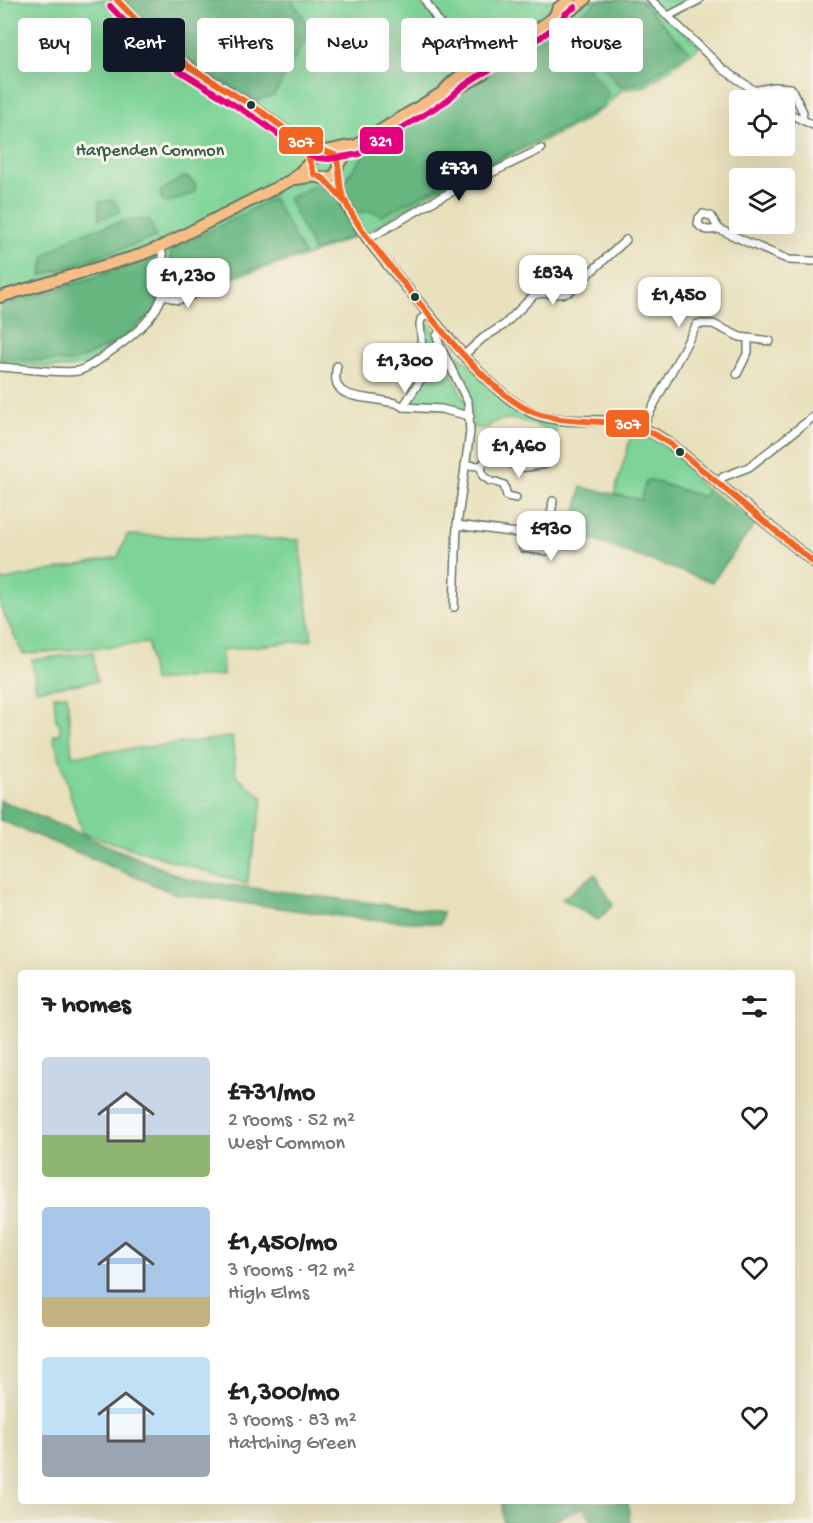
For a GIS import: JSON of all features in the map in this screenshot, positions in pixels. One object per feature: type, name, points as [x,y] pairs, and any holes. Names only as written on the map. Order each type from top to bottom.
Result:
[{"type":"main road","points":[[554,17],[558,8],[570,0]]},
{"type":"main road","points":[[293,179],[333,176],[338,166],[355,146],[443,92],[453,92],[472,74],[495,64],[498,57],[554,17],[563,16],[585,0]]},
{"type":"main road","points":[[0,297],[160,247],[293,179],[315,154],[346,145],[355,146]]},
{"type":"main road","points":[[325,151],[335,155],[343,198]]},
{"type":"main road","points":[[310,162],[311,171],[343,198],[368,239],[428,314],[502,393],[521,407],[537,414],[558,419],[621,422],[642,427],[665,440],[813,562]]},
{"type":"street","points":[[117,0],[144,30],[174,56],[262,112],[304,143],[325,151]]},
{"type":"street","points":[[425,0],[472,74]]},
{"type":"street","points":[[651,0],[708,56],[752,90]]},
{"type":"street","points":[[668,16],[699,0]]},
{"type":"street","points":[[758,90],[774,87],[791,88],[792,90]]},
{"type":"street","points":[[795,96],[803,112],[802,120]]},
{"type":"street","points":[[795,116],[813,125]]},
{"type":"street","points":[[304,143],[310,162]]},
{"type":"street","points":[[368,239],[490,172],[541,148]]},
{"type":"street","points":[[719,228],[789,260],[813,261]]},
{"type":"street","points":[[464,354],[483,338],[504,325],[534,295],[541,293],[562,295],[569,292],[626,240]]},
{"type":"street","points":[[0,367],[71,371],[84,369],[127,340],[154,315],[166,285],[165,261],[160,247]]},
{"type":"street","points":[[162,295],[178,300],[215,286]]},
{"type":"street","points":[[403,407],[421,379],[423,360],[420,324],[421,319],[428,314]]},
{"type":"street","points":[[642,427],[694,326],[702,323],[713,324],[748,340],[758,338],[770,341]]},
{"type":"street","points":[[441,329],[437,336],[439,344],[468,402],[470,416],[457,525],[454,607]]},
{"type":"street","points":[[737,374],[748,352],[748,340]]},
{"type":"street","points":[[337,366],[336,379],[340,389],[347,395],[396,403],[403,407],[441,409],[470,416]]},
{"type":"street","points":[[718,483],[727,475],[749,467],[813,417]]},
{"type":"street","points":[[465,465],[481,466],[487,460],[494,458],[523,467],[546,464]]},
{"type":"street","points":[[481,466],[483,476],[504,485],[507,496],[516,498]]},
{"type":"street","points":[[524,534],[523,548],[546,550],[553,501]]},
{"type":"street","points":[[457,525],[548,537]]},
{"type":"green space","name":"Harpenden Common","points":[[0,0],[699,0],[671,16],[700,47],[646,86],[621,90],[605,107],[579,124],[431,193],[369,231],[303,257],[208,285],[165,304],[88,364],[67,368],[0,364]]},
{"type":"green space","points":[[124,0],[291,0],[305,21],[306,38],[294,59],[294,18],[197,18],[197,64],[185,55],[185,18],[141,18]]},
{"type":"green space","points":[[599,0],[640,0],[689,51],[643,82],[620,87],[609,72],[643,72],[643,18],[574,18]]},
{"type":"green space","points":[[549,33],[549,72],[592,72],[609,94],[601,107],[574,123],[427,192],[382,216],[369,211],[356,214],[344,190],[344,181],[367,151],[489,72],[537,72],[537,41]]},
{"type":"green space","points":[[209,72],[287,72],[274,95],[257,101]]},
{"type":"green space","points":[[183,177],[196,185],[194,193],[166,203],[162,200],[160,191]]},
{"type":"green space","points":[[314,186],[334,193],[358,234],[312,252],[311,245],[288,198]]},
{"type":"green space","points":[[273,198],[304,254],[188,288],[175,294],[170,252]]},
{"type":"green space","points":[[113,200],[121,211],[99,219],[99,202]]},
{"type":"green space","points":[[128,220],[149,220],[156,237],[41,276],[45,256],[76,235]]},
{"type":"green space","points":[[155,257],[162,285],[154,311],[121,340],[74,362],[0,359],[0,305],[37,296]]},
{"type":"green space","points":[[426,320],[467,405],[467,412],[408,404],[424,380],[423,321]]},
{"type":"green space","points":[[442,339],[510,404],[524,413],[554,423],[557,429],[554,435],[530,423],[511,419],[494,423],[487,428],[473,428],[471,403],[440,340]]},
{"type":"green space","points":[[632,433],[662,444],[682,458],[697,481],[708,490],[704,497],[650,480],[646,482],[641,500],[614,495]]},
{"type":"green space","points":[[650,480],[703,497],[708,490],[756,523],[712,582],[572,533],[581,487],[641,500],[646,481]]},
{"type":"green space","points":[[127,535],[299,540],[312,640],[222,650],[223,675],[153,681],[148,643],[23,654],[0,606],[0,581],[118,557]]},
{"type":"green space","points":[[93,652],[97,681],[36,690],[32,660]]},
{"type":"green space","points":[[67,695],[72,756],[232,737],[236,776],[263,798],[247,884],[82,833],[53,736],[61,733],[59,721],[56,721],[54,696]]},
{"type":"green space","points":[[0,800],[189,880],[443,912],[440,924],[355,918],[176,894],[0,820]]},
{"type":"green space","points":[[595,874],[613,905],[598,920],[562,899]]},
{"type":"green space","points":[[502,1504],[628,1504],[630,1523],[594,1523],[584,1507],[548,1523],[503,1523]]},
{"type":"transit line","name":"307","points":[[117,0],[157,42],[191,68],[262,112],[304,143],[335,155],[342,194],[363,231],[446,336],[502,393],[538,414],[572,420],[627,423],[651,432],[677,449],[813,562]]},
{"type":"transit line","name":"321","points":[[110,6],[145,43],[175,68],[257,119],[299,149],[317,158],[329,159],[359,154],[448,100],[467,84],[503,64],[559,24],[565,14],[575,7]]},
{"type":"transit line","name":"307","points":[[295,136],[304,143],[314,174],[324,179],[344,201]]}]
